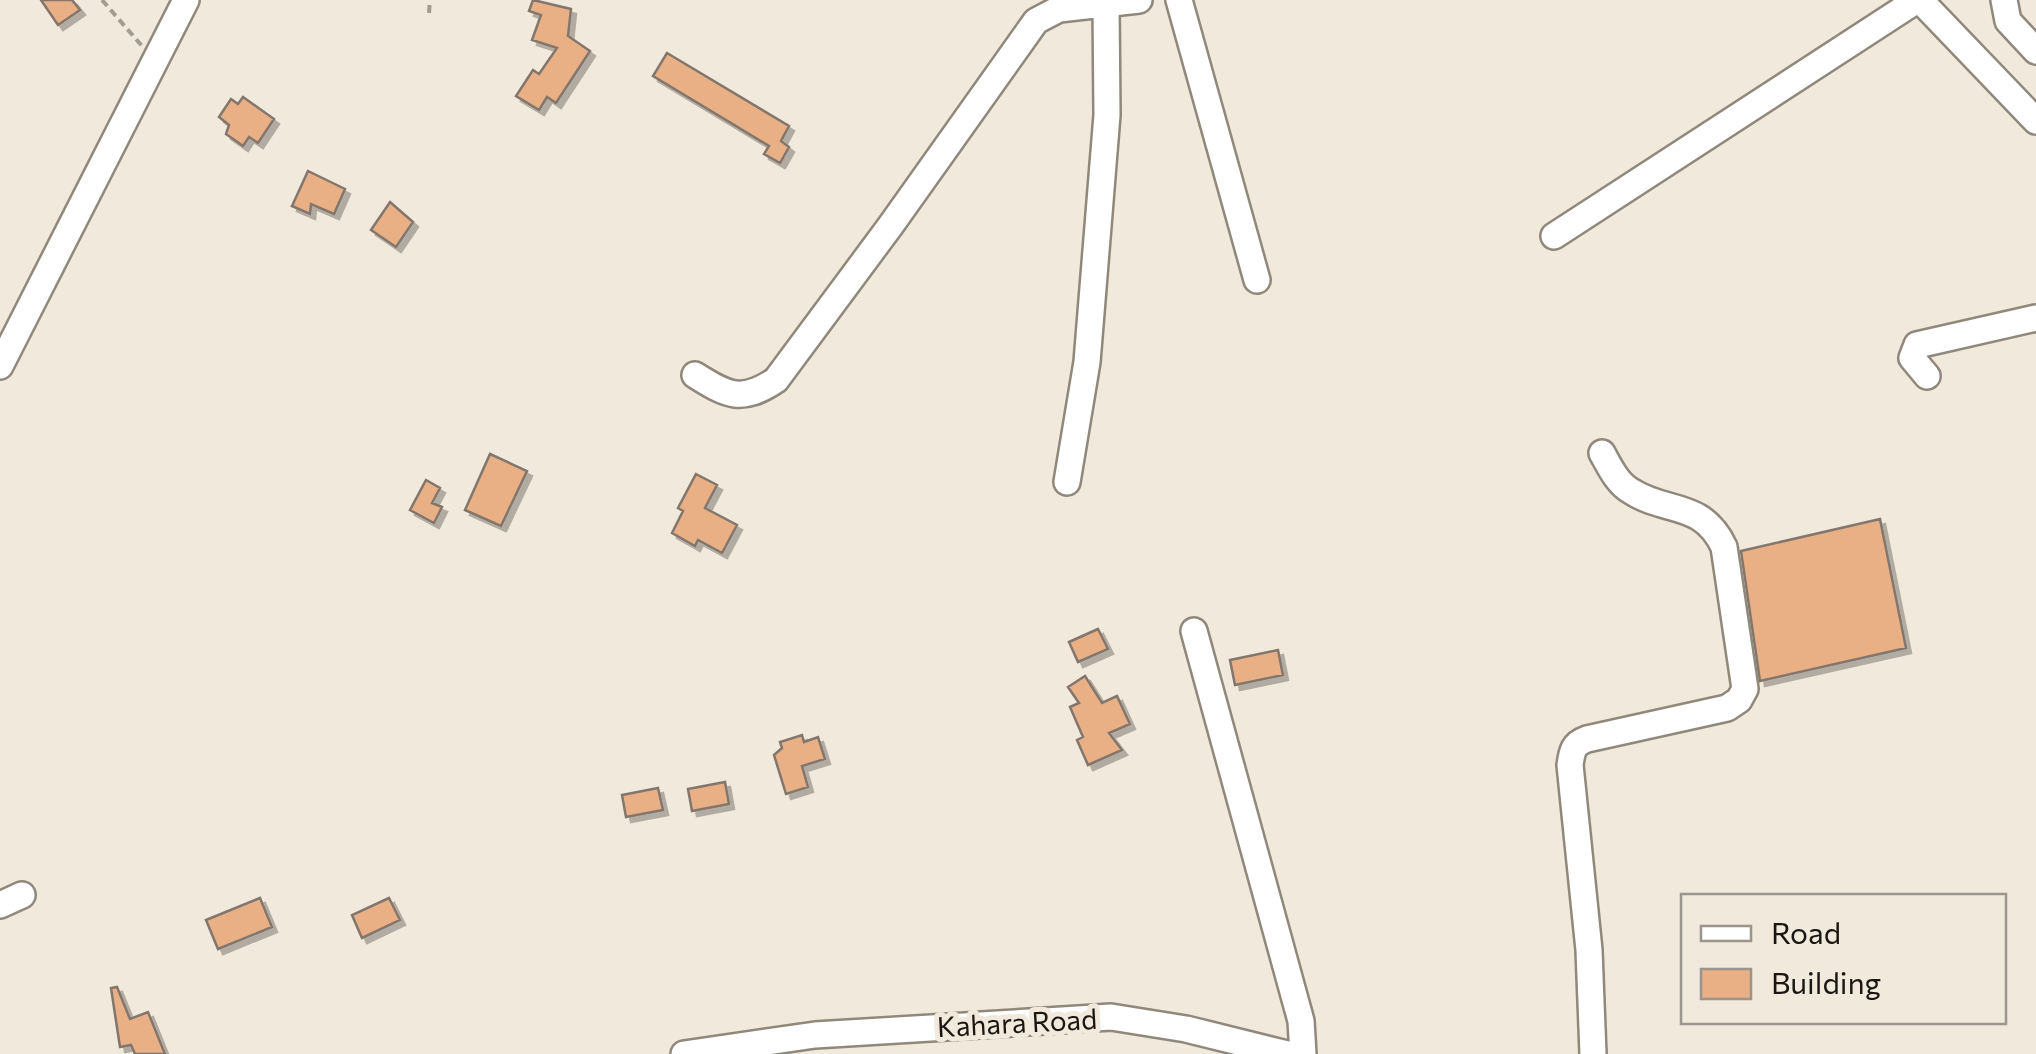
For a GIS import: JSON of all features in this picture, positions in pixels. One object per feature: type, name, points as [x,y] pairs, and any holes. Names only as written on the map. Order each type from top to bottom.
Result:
[{"type":"street","points":[[0,366],[186,0]]},
{"type":"street","points":[[695,374],[740,396],[757,392],[776,380],[892,226],[1036,21],[1055,5],[1140,0]]},
{"type":"street","points":[[1180,0],[1257,280]]},
{"type":"street","points":[[1554,236],[1919,0],[2036,121]]},
{"type":"street","points":[[2004,0],[2008,22],[2036,51]]},
{"type":"street","points":[[1067,482],[1088,354],[1107,115],[1106,4]]},
{"type":"street","points":[[1927,376],[1912,358],[1917,346],[2036,318]]},
{"type":"street","points":[[1593,1054],[1589,950],[1570,765],[1572,751],[1577,742],[1587,739],[1728,708],[1740,700],[1746,689],[1724,548],[1718,536],[1691,512],[1628,490],[1602,453]]},
{"type":"street","points":[[1194,632],[1301,1022],[1303,1054]]},
{"type":"street","name":"Kahara Road","points":[[684,1054],[816,1035],[1111,1017],[1186,1029],[1288,1054]]},
{"type":"path","points":[[102,0],[155,61]]},
{"type":"path","points":[[428,13],[430,0]]},
{"type":"building","points":[[41,0],[72,0],[80,10],[58,25]]},
{"type":"building","points":[[533,0],[571,9],[568,36],[590,51],[556,103],[547,97],[539,110],[516,96],[533,70],[539,74],[557,48],[532,40],[541,15],[529,11]]},
{"type":"building","points":[[667,53],[789,126],[781,141],[789,147],[780,163],[764,154],[769,146],[653,76]]},
{"type":"building","points":[[243,97],[274,119],[258,143],[249,137],[243,146],[226,134],[229,125],[219,117],[231,99],[238,104]]},
{"type":"building","points":[[308,171],[345,189],[334,214],[311,204],[310,214],[292,206]]},
{"type":"building","points":[[390,202],[413,222],[396,247],[371,230]]},
{"type":"building","points":[[490,454],[527,471],[501,526],[465,510]]},
{"type":"building","points":[[696,474],[717,485],[705,508],[737,525],[722,553],[698,540],[695,546],[672,533],[683,511],[678,508]]},
{"type":"building","points":[[426,480],[440,488],[432,503],[442,507],[434,523],[410,510]]},
{"type":"building","points":[[1880,519],[1906,648],[1760,681],[1741,551]]},
{"type":"building","points":[[1098,629],[1108,649],[1078,662],[1069,642]]},
{"type":"building","points":[[1278,650],[1283,675],[1235,685],[1230,660]]},
{"type":"building","points":[[1085,676],[1102,703],[1117,696],[1130,724],[1109,733],[1122,750],[1088,765],[1077,740],[1083,737],[1070,707],[1079,703],[1068,687]]},
{"type":"building","points":[[802,735],[804,742],[818,737],[825,759],[802,766],[808,787],[786,794],[774,755],[782,748],[780,742]]},
{"type":"building","points":[[725,782],[729,804],[692,811],[688,789]]},
{"type":"building","points":[[658,788],[663,810],[626,817],[622,795]]},
{"type":"building","points":[[260,898],[272,927],[218,949],[206,920]]},
{"type":"building","points":[[389,898],[400,920],[362,938],[352,915]]},
{"type":"building","points":[[117,987],[130,1019],[148,1012],[165,1054],[135,1054],[131,1045],[120,1047],[111,988]]}]
